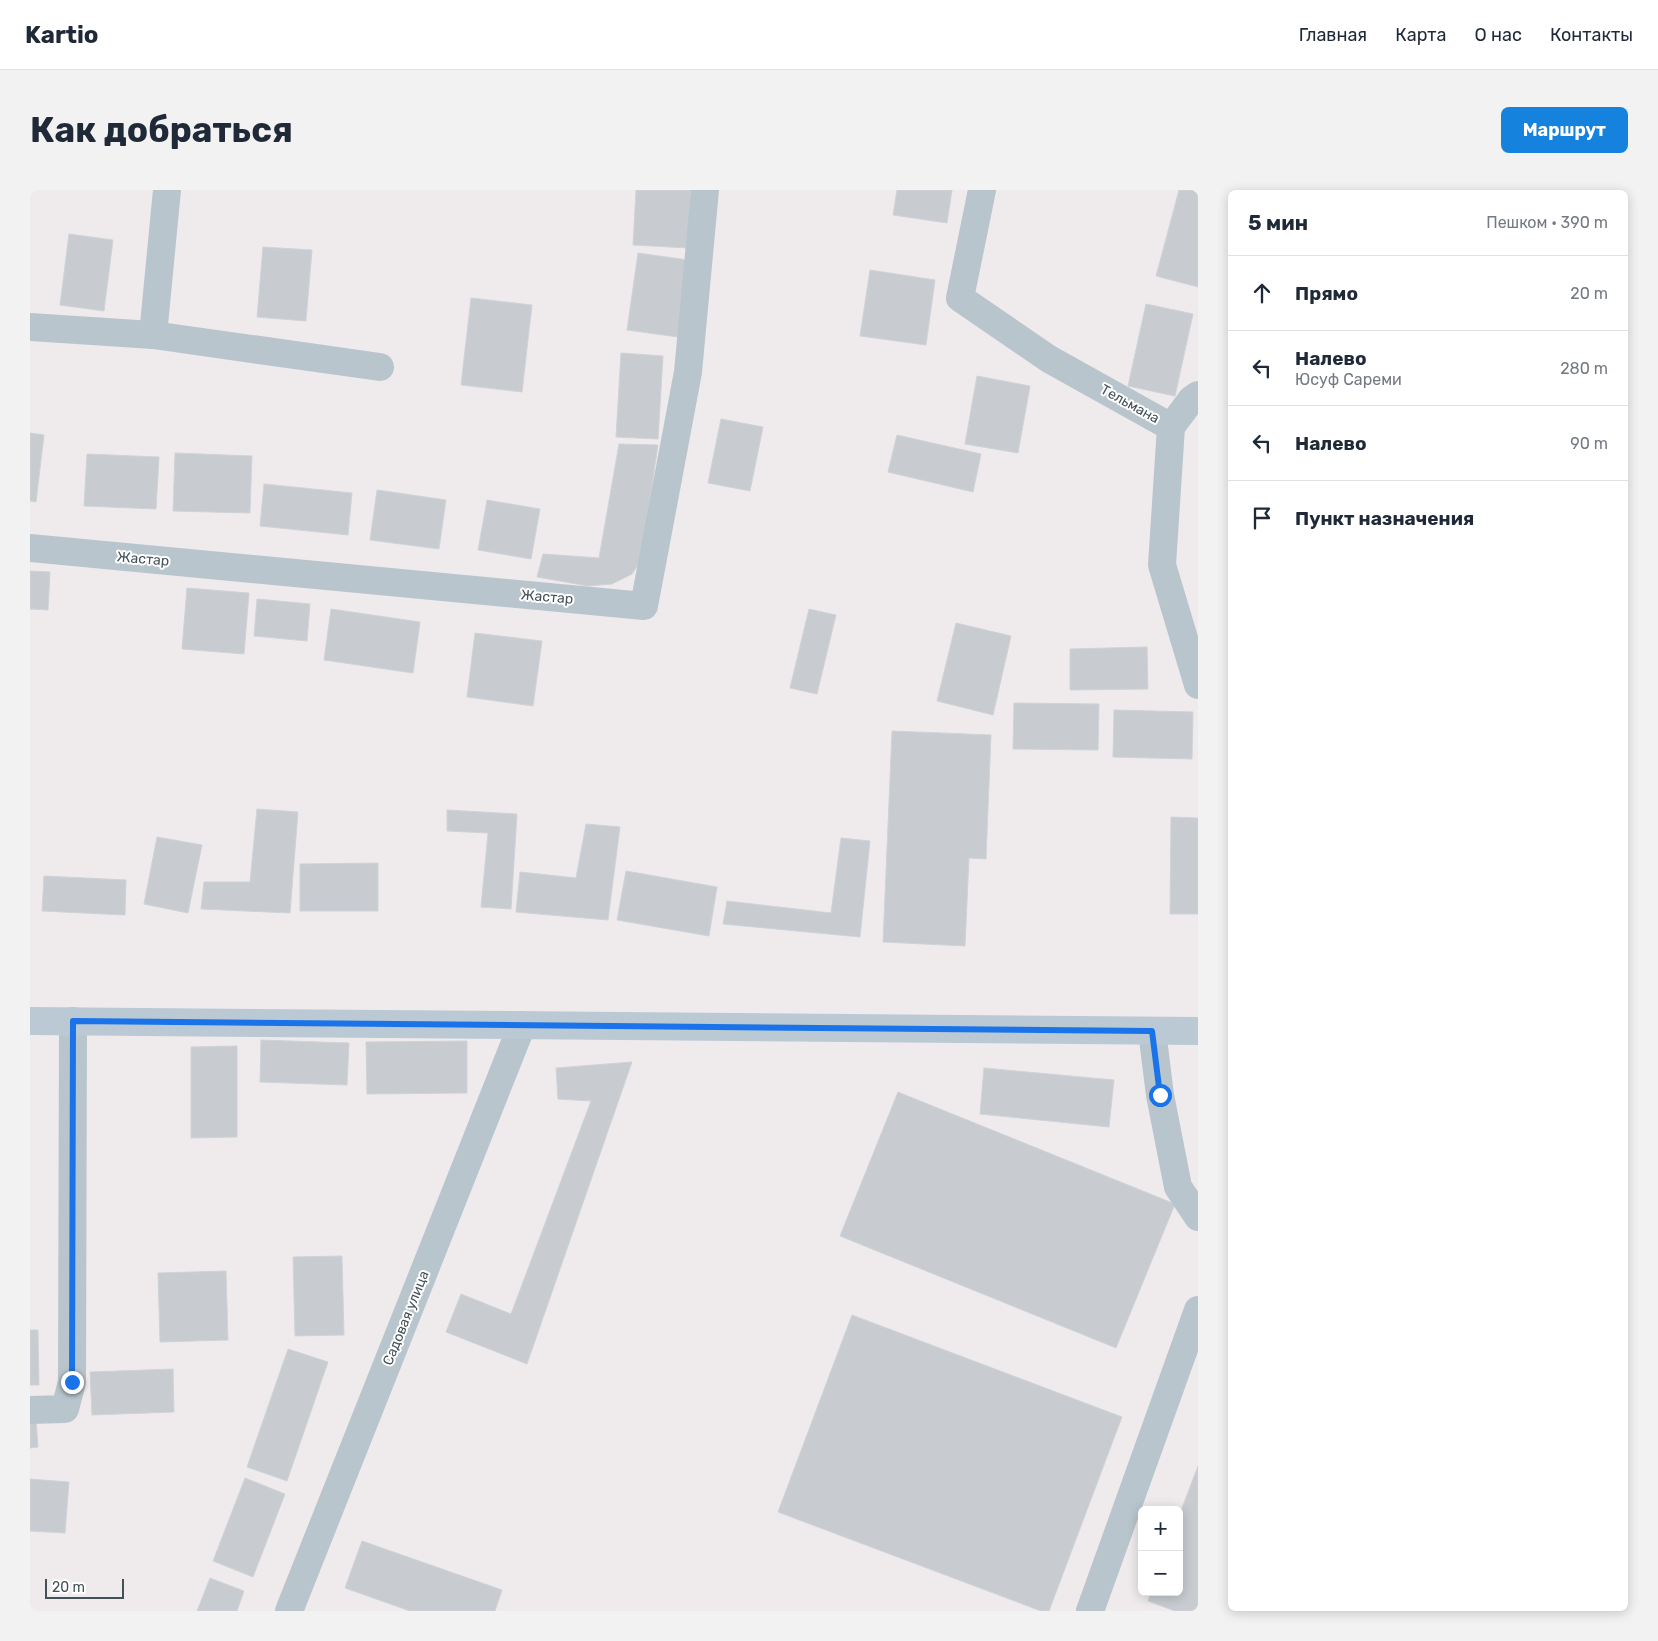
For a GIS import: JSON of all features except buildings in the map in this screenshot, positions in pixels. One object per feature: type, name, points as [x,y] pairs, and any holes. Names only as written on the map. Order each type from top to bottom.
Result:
[{"type":"main road","points":[[30,1021],[1198,1032]]},
{"type":"street","points":[[154,334],[167,190]]},
{"type":"street","name":"Жастар","points":[[30,548],[644,606],[688,372],[705,190]]},
{"type":"street","name":"Тельмана","points":[[982,190],[960,298],[1049,359],[1171,427],[1162,565],[1198,685]]},
{"type":"street","points":[[30,327],[154,334],[380,367]]},
{"type":"street","points":[[1171,427],[1191,400],[1198,395]]},
{"type":"street","points":[[30,1410],[65,1408],[72,1382],[73,1021]]},
{"type":"street","name":"Садовая улица","points":[[289,1611],[522,1025]]},
{"type":"street","points":[[1152,1031],[1160,1095],[1178,1187],[1198,1217]]},
{"type":"street","points":[[1090,1611],[1198,1310]]},
{"type":"route","points":[[72,1382],[73,1021],[1152,1031],[1160,1095]]}]
